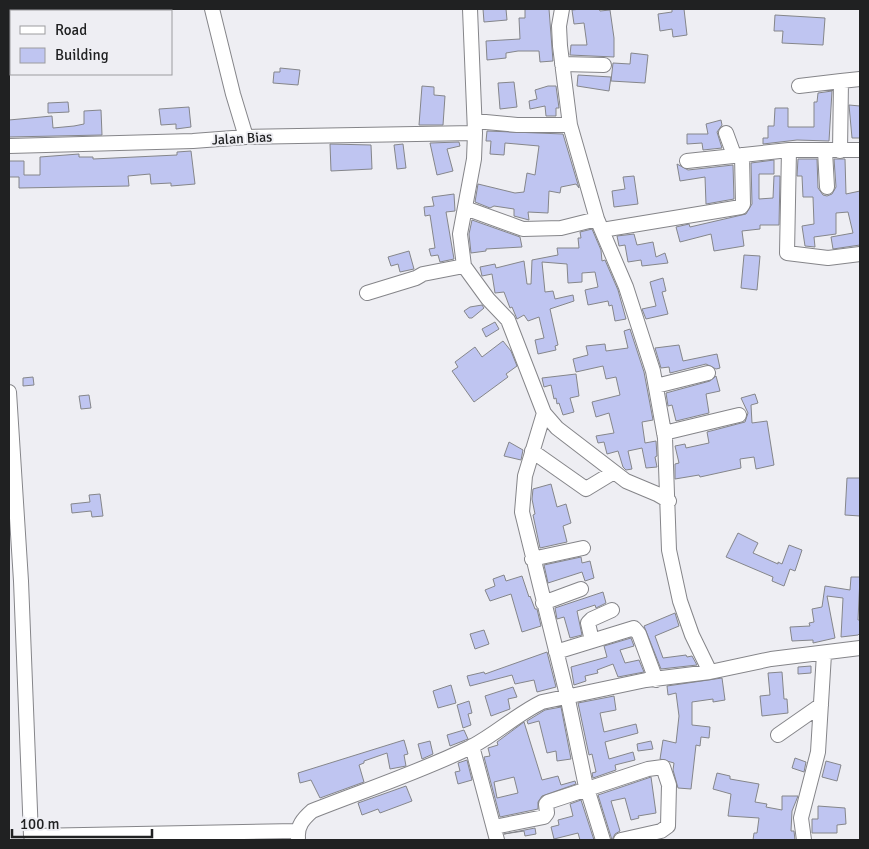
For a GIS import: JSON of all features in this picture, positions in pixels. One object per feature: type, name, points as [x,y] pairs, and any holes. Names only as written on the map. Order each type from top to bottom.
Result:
[{"type":"street","points":[[212,9],[233,94],[246,136]]},
{"type":"street","points":[[470,9],[475,127],[474,158],[460,234],[464,266],[488,299],[508,320],[544,414],[556,428],[626,481],[669,501]]},
{"type":"street","points":[[562,9],[559,26],[570,125],[600,225],[638,319],[656,386],[664,432],[669,501],[669,550],[680,601],[692,635],[710,672]]},
{"type":"street","points":[[562,64],[604,65]]},
{"type":"street","points":[[799,86],[860,79]]},
{"type":"street","points":[[840,151],[842,81]]},
{"type":"street","name":"Jalan Bias","points":[[9,146],[193,141],[246,136],[525,125],[570,125]]},
{"type":"street","points":[[465,208],[523,229],[600,225],[741,207],[743,204],[738,155],[726,133]]},
{"type":"street","points":[[687,161],[788,150],[860,150]]},
{"type":"street","points":[[788,150],[787,253],[828,258],[860,254]]},
{"type":"street","points":[[825,151],[827,187]]},
{"type":"street","points":[[367,293],[415,279],[422,274],[464,266]]},
{"type":"street","points":[[656,386],[708,373]]},
{"type":"street","points":[[9,392],[21,582],[31,836],[298,836],[303,820],[312,811],[439,762],[472,746],[529,708],[567,695],[710,672],[772,659],[860,648]]},
{"type":"street","points":[[544,414],[525,476],[522,512],[532,559],[567,695],[588,790],[603,840]]},
{"type":"street","points":[[664,432],[739,415]]},
{"type":"street","points":[[532,452],[586,489],[614,472]]},
{"type":"street","points":[[532,559],[583,548]]},
{"type":"street","points":[[543,603],[581,589]]},
{"type":"street","points":[[592,641],[588,623],[592,619],[612,610]]},
{"type":"street","points":[[556,652],[634,628],[639,634],[656,680]]},
{"type":"street","points":[[804,840],[801,818],[818,752],[824,654]]},
{"type":"street","points":[[778,735],[821,705]]},
{"type":"street","points":[[472,746],[495,834],[544,817],[547,813],[546,804],[548,802],[658,767],[665,770],[669,785],[668,826],[661,831],[621,840]]},
{"type":"building","points":[[483,9],[506,9],[507,20],[484,22]]},
{"type":"building","points":[[525,9],[549,9],[553,61],[540,62],[539,51],[506,53],[506,58],[487,60],[486,41],[520,39],[519,18],[525,18]]},
{"type":"building","points":[[672,9],[684,9],[687,35],[673,37],[672,29],[660,31],[658,14],[672,12]]},
{"type":"building","points":[[572,10],[610,10],[614,38],[614,57],[570,55],[571,45],[587,45],[584,23],[574,24]]},
{"type":"building","points":[[775,15],[825,18],[823,45],[782,43],[783,31],[774,31]]},
{"type":"building","points":[[631,53],[648,55],[645,83],[611,81],[613,63],[630,64]]},
{"type":"building","points":[[280,68],[300,70],[298,85],[273,83],[274,72],[280,72]]},
{"type":"building","points":[[578,75],[611,77],[609,91],[577,86]]},
{"type":"building","points":[[514,82],[517,107],[500,109],[498,83]]},
{"type":"building","points":[[422,86],[434,87],[434,95],[445,96],[443,125],[419,125]]},
{"type":"building","points":[[556,86],[559,108],[556,108],[556,116],[546,116],[545,106],[530,109],[529,101],[537,99],[535,90]]},
{"type":"building","points":[[832,91],[829,141],[797,140],[763,144],[763,138],[768,138],[768,126],[774,126],[775,108],[788,108],[788,127],[814,127],[814,102],[817,102],[818,93]]},
{"type":"building","points":[[68,102],[69,112],[48,113],[48,103]]},
{"type":"building","points":[[849,105],[860,106],[860,138],[852,138]]},
{"type":"building","points":[[189,107],[191,127],[176,129],[176,124],[161,125],[159,109]]},
{"type":"building","points":[[101,110],[102,135],[9,137],[9,120],[52,116],[53,128],[74,126],[84,124],[84,111]]},
{"type":"building","points":[[721,120],[722,125],[717,132],[722,148],[703,150],[702,143],[687,144],[687,134],[708,134],[706,124]]},
{"type":"building","points":[[487,131],[563,134],[579,188],[576,184],[561,187],[560,193],[549,191],[548,213],[528,212],[529,220],[514,216],[514,209],[494,206],[490,208],[475,202],[478,184],[515,193],[524,192],[527,173],[535,175],[539,146],[505,143],[504,155],[490,154],[491,141],[486,141]]},
{"type":"building","points":[[459,142],[460,146],[447,149],[453,171],[437,175],[430,143]]},
{"type":"building","points":[[330,144],[371,145],[372,169],[331,171]]},
{"type":"building","points":[[403,144],[406,168],[397,169],[394,145]]},
{"type":"building","points":[[191,151],[195,184],[171,186],[171,183],[151,184],[150,174],[128,176],[129,186],[19,188],[19,177],[9,177],[9,161],[24,161],[24,175],[40,175],[40,157],[79,154],[79,157],[93,157],[93,159],[177,155],[177,152]]},
{"type":"building","points":[[798,159],[817,159],[818,188],[823,195],[827,196],[832,194],[836,187],[834,159],[845,159],[846,194],[860,191],[860,245],[833,249],[831,237],[853,233],[848,212],[836,213],[836,234],[814,237],[815,247],[805,246],[802,226],[814,224],[813,197],[803,197],[802,176],[797,176]]},
{"type":"building","points":[[774,160],[774,174],[759,174],[759,199],[773,198],[774,176],[780,176],[779,225],[760,225],[760,229],[742,231],[744,246],[714,251],[711,234],[680,242],[676,227],[689,224],[690,227],[746,214],[752,204],[751,163]]},
{"type":"building","points":[[677,164],[688,170],[733,165],[734,199],[706,204],[705,177],[680,181]]},
{"type":"building","points":[[634,176],[638,204],[614,207],[612,191],[625,189],[623,177]]},
{"type":"building","points":[[454,194],[455,211],[446,212],[454,259],[440,262],[438,255],[431,256],[429,249],[435,248],[430,215],[425,216],[424,207],[434,206],[432,197]]},
{"type":"building","points":[[472,220],[520,237],[522,247],[486,249],[486,251],[471,253],[469,234]]},
{"type":"building","points":[[592,229],[601,250],[602,261],[605,260],[618,290],[626,319],[615,321],[612,305],[609,306],[608,301],[588,305],[585,290],[598,287],[595,272],[582,273],[582,282],[568,283],[567,264],[542,262],[545,292],[553,291],[555,299],[573,295],[574,301],[550,309],[558,345],[555,346],[556,350],[538,354],[535,340],[544,338],[539,317],[528,321],[524,315],[517,319],[512,307],[510,308],[504,292],[495,293],[492,274],[482,276],[480,267],[495,264],[496,268],[524,261],[527,284],[531,284],[532,260],[558,255],[557,248],[579,248],[578,238],[581,238],[580,232]]},
{"type":"building","points":[[634,234],[637,245],[653,242],[656,257],[665,253],[668,263],[642,266],[641,260],[628,262],[625,245],[619,246],[617,236]]},
{"type":"building","points":[[409,251],[414,269],[400,272],[398,264],[391,266],[388,257]]},
{"type":"building","points":[[744,255],[760,256],[757,290],[741,288]]},
{"type":"building","points":[[663,278],[666,291],[662,292],[668,314],[646,319],[642,309],[656,306],[650,282]]},
{"type":"building","points":[[482,305],[484,308],[472,318],[469,318],[464,311],[470,307]]},
{"type":"building","points":[[495,322],[499,329],[486,337],[482,329]]},
{"type":"building","points":[[630,329],[644,372],[653,420],[642,422],[645,443],[656,441],[657,456],[655,457],[657,467],[646,468],[642,448],[628,451],[632,469],[626,470],[623,467],[618,451],[607,454],[604,442],[598,443],[596,436],[614,433],[609,413],[596,417],[592,402],[620,395],[616,377],[606,379],[603,366],[576,372],[573,359],[588,355],[586,346],[605,344],[606,351],[628,348],[624,331]]},
{"type":"building","points":[[503,341],[511,351],[517,366],[506,374],[508,377],[474,402],[452,371],[458,367],[455,362],[475,347],[482,357]]},
{"type":"building","points":[[679,345],[683,361],[717,354],[720,368],[716,369],[706,364],[670,373],[669,367],[661,368],[655,348]]},
{"type":"building","points":[[576,374],[579,396],[570,398],[574,412],[563,415],[559,403],[557,404],[556,398],[554,399],[551,385],[544,387],[542,378]]},
{"type":"building","points":[[716,376],[720,391],[706,394],[709,413],[676,421],[672,405],[668,406],[666,393],[710,381]]},
{"type":"building","points":[[33,377],[34,385],[23,386],[23,378]]},
{"type":"building","points":[[755,394],[758,403],[751,405],[752,423],[767,421],[774,465],[756,469],[754,457],[740,459],[741,468],[700,477],[699,475],[675,479],[675,464],[679,463],[675,446],[685,444],[686,448],[709,443],[707,432],[745,422],[748,413],[741,398]]},
{"type":"building","points":[[89,395],[91,408],[81,409],[79,396]]},
{"type":"building","points":[[509,442],[523,450],[521,460],[504,456]]},
{"type":"building","points":[[847,478],[860,478],[860,516],[845,515]]},
{"type":"building","points":[[551,484],[557,507],[566,504],[571,523],[563,526],[567,542],[540,548],[533,515],[535,514],[532,499],[533,489]]},
{"type":"building","points":[[100,494],[103,516],[92,517],[91,511],[72,513],[71,504],[90,502],[89,495]]},
{"type":"building","points":[[738,533],[758,543],[753,553],[778,564],[778,562],[782,564],[789,545],[802,550],[795,571],[790,569],[784,586],[772,581],[773,577],[726,557]]},
{"type":"building","points":[[581,557],[582,563],[590,561],[594,578],[585,581],[582,572],[548,583],[544,565]]},
{"type":"building","points":[[504,575],[506,581],[522,576],[529,597],[535,609],[537,609],[541,626],[522,632],[511,594],[490,601],[485,590],[495,586],[493,579]]},
{"type":"building","points":[[851,577],[860,577],[858,620],[860,620],[860,633],[858,635],[841,637],[843,598],[827,596],[835,638],[813,643],[813,640],[792,641],[790,627],[810,626],[809,623],[814,622],[812,609],[822,607],[825,586],[850,590]]},
{"type":"building","points":[[603,592],[606,603],[596,608],[595,605],[577,611],[582,635],[570,638],[564,617],[557,619],[555,608]]},
{"type":"building","points":[[675,613],[679,626],[655,636],[663,658],[692,656],[697,665],[661,669],[644,626]]},
{"type":"building","points":[[484,630],[489,644],[475,649],[470,634]]},
{"type":"building","points":[[631,638],[634,646],[620,650],[625,663],[639,660],[644,672],[618,677],[613,664],[597,670],[598,673],[585,676],[586,681],[574,685],[571,667],[607,657],[604,646]]},
{"type":"building","points":[[547,652],[556,687],[537,692],[534,680],[515,684],[512,675],[470,686],[467,676],[484,672],[485,674]]},
{"type":"building","points":[[811,666],[811,673],[798,674],[798,667]]},
{"type":"building","points":[[782,672],[784,699],[787,699],[788,713],[762,716],[760,696],[770,695],[768,673]]},
{"type":"building","points":[[722,678],[725,700],[713,702],[713,699],[692,702],[692,725],[710,727],[709,738],[701,737],[700,746],[696,745],[691,789],[678,788],[673,770],[674,763],[660,759],[663,740],[676,743],[679,716],[676,693],[668,695],[667,686]]},
{"type":"building","points":[[451,685],[456,703],[438,708],[433,691]]},
{"type":"building","points":[[513,687],[517,697],[508,699],[510,709],[491,716],[485,696]]},
{"type":"building","points":[[614,696],[616,710],[600,713],[604,732],[636,724],[638,733],[605,742],[609,759],[633,752],[635,760],[615,765],[616,770],[593,778],[592,773],[596,772],[592,754],[589,755],[578,703]]},
{"type":"building","points":[[469,701],[472,713],[468,714],[471,725],[463,728],[457,705]]},
{"type":"building","points":[[561,707],[571,759],[557,761],[556,751],[547,753],[539,721],[528,724],[527,721],[545,710]]},
{"type":"building","points":[[524,722],[542,780],[558,776],[561,785],[575,781],[576,784],[542,796],[538,802],[538,809],[500,817],[484,757],[490,756],[488,748],[498,745],[497,742]],"holes":[[[514,777],[518,793],[497,798],[494,782]]]},
{"type":"building","points":[[464,730],[468,739],[450,746],[447,735]]},
{"type":"building","points":[[404,740],[408,754],[404,755],[406,766],[390,769],[387,753],[364,761],[364,763],[359,765],[364,782],[320,798],[311,780],[300,783],[298,773]]},
{"type":"building","points":[[430,741],[433,754],[422,759],[418,744]]},
{"type":"building","points":[[651,741],[653,749],[638,751],[637,744]]},
{"type":"building","points":[[795,758],[806,762],[804,772],[792,768]]},
{"type":"building","points":[[467,760],[472,780],[458,784],[455,772],[460,771],[458,763]]},
{"type":"building","points":[[826,761],[841,765],[837,781],[822,777]]},
{"type":"building","points":[[717,773],[730,776],[730,779],[759,784],[755,802],[767,804],[766,807],[782,810],[782,796],[798,796],[792,811],[791,831],[794,831],[795,840],[753,840],[754,833],[757,833],[759,818],[728,816],[731,794],[713,789]]},
{"type":"building","points":[[651,777],[656,813],[638,816],[639,818],[631,820],[625,798],[611,801],[620,831],[615,834],[612,840],[598,795]]},
{"type":"building","points":[[406,786],[412,801],[380,813],[378,809],[362,815],[358,803]]},
{"type":"building","points":[[581,800],[594,840],[580,840],[578,833],[554,839],[551,827],[559,825],[558,820],[573,816],[570,804]]},
{"type":"building","points":[[818,806],[845,808],[846,824],[837,825],[837,833],[812,833],[812,819],[818,819]]},
{"type":"building","points":[[535,828],[536,834],[525,836],[524,831],[504,834]]}]
